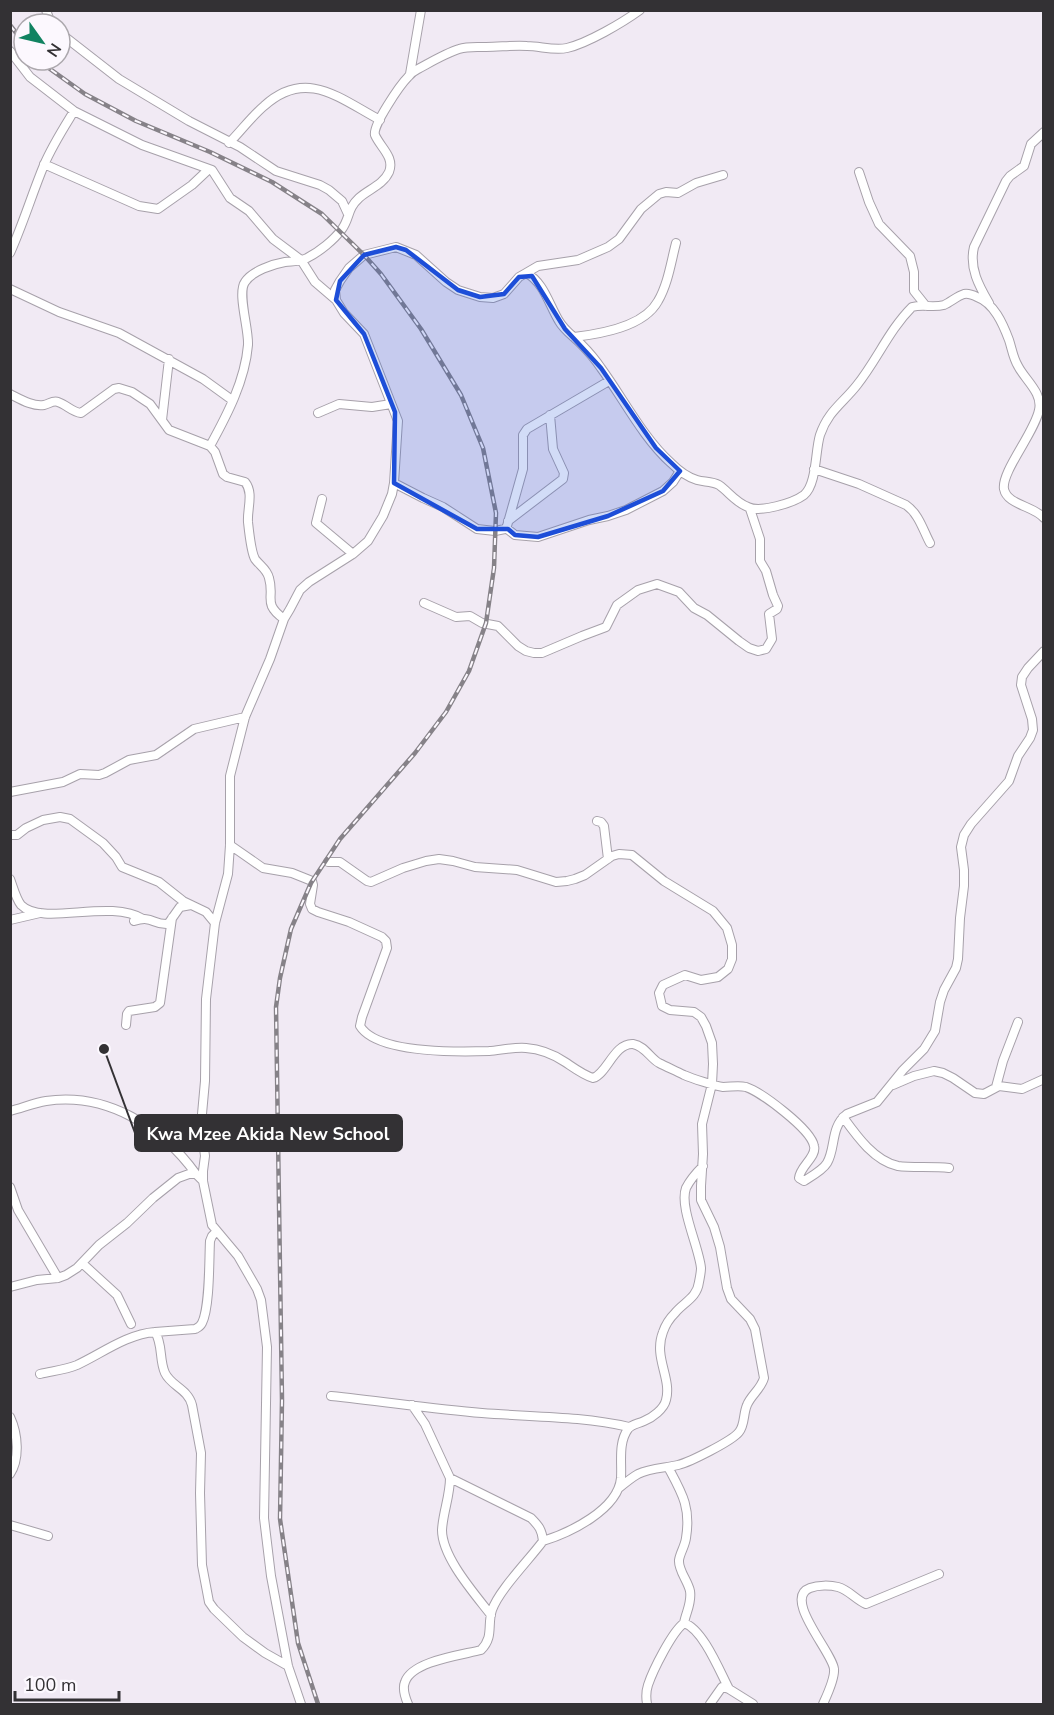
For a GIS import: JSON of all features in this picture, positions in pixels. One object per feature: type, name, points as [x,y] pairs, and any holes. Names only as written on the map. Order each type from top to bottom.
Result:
[{"type":"street","points":[[210,446],[240,382],[248,344],[243,306],[244,283],[254,274],[266,268],[283,262],[308,258],[343,229],[351,206],[384,180],[389,172],[387,154],[375,135],[375,128],[410,74],[422,10]]},
{"type":"street","points":[[410,74],[463,48],[514,45],[546,47],[555,50],[566,48],[591,39],[640,10]]},
{"type":"street","points":[[72,42],[125,83],[189,121],[228,143],[240,147],[276,171],[320,185],[335,194],[342,201],[348,214]]},
{"type":"street","points":[[10,51],[30,77],[74,111],[117,134],[216,173],[230,198],[249,211],[273,239],[301,260],[315,282],[336,300],[344,313],[364,333],[395,412],[399,430],[394,483],[388,504],[377,527],[368,541],[353,554],[300,590],[284,619],[245,717],[230,776],[228,874],[215,923],[206,999],[205,1081],[201,1125],[205,1156],[200,1178]]},
{"type":"street","points":[[228,143],[277,95],[302,87],[321,89],[380,120]]},
{"type":"street","points":[[10,253],[44,164],[74,111]]},
{"type":"street","points":[[1044,132],[1031,144],[1024,166],[1006,181],[971,256],[977,281],[1009,339],[1018,366],[1037,394],[1040,408],[1032,429],[1009,470],[1004,489],[1011,500],[1032,509],[1044,518]]},
{"type":"street","points":[[44,164],[139,206],[158,209],[192,185],[209,169]]},
{"type":"street","points":[[859,172],[879,224],[910,256],[914,272],[914,291],[926,306]]},
{"type":"street","points":[[336,300],[335,290],[349,268],[364,255],[396,247],[416,255],[446,282],[464,292],[493,298],[504,294],[519,277],[538,266],[578,260],[608,247],[619,239],[641,209],[659,194],[678,193],[696,183],[723,175]]},
{"type":"street","points":[[574,337],[616,330],[628,325],[653,308],[669,272],[676,243]]},
{"type":"street","points":[[526,273],[536,281],[558,320],[589,353],[656,448],[670,463],[698,481],[720,486],[750,509],[782,505],[798,499],[808,490],[812,482],[824,423],[831,412],[858,384],[889,335],[912,307],[944,305],[965,294],[970,294],[982,298],[991,307]]},
{"type":"street","points":[[10,289],[59,312],[119,333],[204,379],[232,400]]},
{"type":"street","points":[[162,420],[169,359]]},
{"type":"street","points":[[507,524],[523,470],[523,435],[527,429],[609,381]]},
{"type":"street","points":[[12,398],[37,405],[60,402],[71,410],[81,413],[110,390],[119,388],[132,392],[145,400],[155,409],[169,430],[210,446],[215,452],[223,474],[245,482],[250,490],[248,525],[253,554],[269,575],[271,605],[276,614],[284,619]]},
{"type":"street","points":[[318,412],[339,404],[372,407],[391,404]]},
{"type":"street","points":[[394,483],[450,511],[477,530],[495,531],[563,479],[564,473],[553,449],[550,414]]},
{"type":"street","points":[[814,469],[859,484],[906,505],[917,516],[930,543]]},
{"type":"street","points":[[507,524],[515,535],[538,537],[608,516],[626,510],[663,491],[680,471]]},
{"type":"street","points":[[322,499],[316,523],[353,554]]},
{"type":"street","points":[[424,603],[456,616],[470,616],[482,623],[498,626],[526,651],[534,654],[542,653],[606,627],[620,602],[638,590],[661,584],[679,592],[694,608],[749,648],[761,651],[766,649],[772,639],[769,614],[777,609],[777,604],[766,571],[760,561],[760,539],[750,509]]},
{"type":"street","points":[[230,845],[263,868],[292,873],[312,881],[310,904],[315,911],[349,922],[386,941],[387,948],[360,1026],[367,1033],[384,1042],[410,1049],[489,1051],[524,1047],[552,1054],[593,1078],[599,1075],[618,1052],[634,1044],[646,1051],[658,1063],[689,1077],[722,1087],[738,1086],[754,1091],[782,1109],[807,1133],[814,1146],[812,1155],[800,1173],[799,1178],[804,1181],[828,1162],[836,1132],[843,1117],[877,1102],[924,1049],[934,1031],[940,1002],[958,959],[964,886],[961,847],[964,835],[1009,781],[1018,756],[1030,738],[1032,719],[1021,685],[1022,677],[1044,651]]},
{"type":"street","points":[[10,792],[63,782],[80,774],[99,775],[129,760],[156,755],[194,729],[245,717]]},
{"type":"street","points":[[10,835],[17,835],[43,820],[64,817],[103,843],[122,867],[159,882],[178,897],[206,912],[215,923]]},
{"type":"street","points":[[597,821],[604,826],[608,859]]},
{"type":"street","points":[[328,862],[340,862],[366,881],[371,882],[404,868],[439,858],[475,867],[517,870],[556,882],[580,878],[608,859],[619,854],[627,854],[638,858],[664,881],[713,911],[727,928],[732,945],[732,959],[728,969],[718,977],[701,980],[685,975],[663,985],[659,993],[662,1005],[670,1010],[694,1012],[701,1017],[712,1043],[714,1064],[712,1084],[702,1124],[701,1200],[714,1227],[731,1299],[750,1319],[755,1329],[764,1378],[762,1384],[746,1406],[740,1432],[695,1459],[638,1474],[619,1488],[595,1515],[576,1528],[543,1541],[499,1597],[491,1615],[489,1639],[486,1645],[481,1650],[437,1660],[417,1669],[406,1678],[404,1685],[404,1696],[408,1704]]},
{"type":"street","points":[[10,879],[20,903],[40,913],[106,910],[132,913],[138,920],[148,919],[168,924],[180,907],[192,905]]},
{"type":"street","points":[[10,920],[40,913]]},
{"type":"street","points":[[126,1025],[126,1016],[129,1011],[155,1007],[160,1003],[172,918]]},
{"type":"street","points":[[996,1087],[1018,1022]]},
{"type":"street","points":[[890,1086],[934,1071],[953,1078],[975,1093],[984,1094],[1002,1086],[1022,1089],[1044,1079]]},
{"type":"street","points":[[10,1111],[44,1101],[83,1100],[121,1110],[152,1130],[169,1143],[200,1178],[210,1219],[216,1232],[238,1256],[257,1289],[261,1300],[267,1347],[264,1518],[271,1576],[288,1666],[301,1704]]},
{"type":"street","points":[[843,1117],[858,1137],[884,1161],[897,1166],[949,1168]]},
{"type":"street","points":[[331,1396],[482,1413],[581,1419],[629,1427],[652,1417],[665,1403],[667,1397],[659,1351],[661,1339],[675,1312],[692,1298],[698,1288],[701,1269],[685,1191],[703,1165]]},
{"type":"street","points":[[10,1287],[66,1275],[178,1178],[189,1174],[200,1178]]},
{"type":"street","points":[[10,1187],[14,1210],[58,1278]]},
{"type":"street","points":[[40,1374],[74,1366],[121,1342],[149,1332],[195,1329],[200,1326],[206,1305],[210,1241],[216,1232]]},
{"type":"street","points":[[82,1263],[117,1295],[131,1324]]},
{"type":"street","points":[[155,1332],[159,1340],[166,1375],[185,1392],[192,1405],[201,1453],[202,1565],[209,1602],[243,1637],[288,1666]]},
{"type":"street","points":[[412,1405],[425,1424],[450,1478],[450,1492],[442,1532],[444,1545],[449,1558],[491,1615]]},
{"type":"street","points":[[10,1417],[13,1422],[17,1458],[10,1474]]},
{"type":"street","points":[[619,1488],[621,1449],[629,1427]]},
{"type":"street","points":[[647,1704],[647,1687],[670,1640],[684,1623],[691,1596],[690,1588],[679,1565],[686,1535],[687,1512],[683,1494],[668,1467]]},
{"type":"street","points":[[450,1478],[531,1518],[540,1527],[543,1541]]},
{"type":"street","points":[[10,1525],[48,1536]]},
{"type":"street","points":[[823,1704],[834,1669],[801,1603],[801,1596],[805,1590],[824,1586],[840,1587],[866,1604],[939,1574]]},
{"type":"street","points":[[684,1623],[696,1631],[729,1689]]},
{"type":"street","points":[[710,1704],[720,1688],[729,1689],[753,1704]]},
{"type":"highlighted area","points":[[396,247],[406,250],[458,290],[480,297],[504,294],[519,277],[532,276],[565,329],[601,368],[656,448],[680,471],[663,491],[608,516],[538,537],[515,535],[508,529],[477,529],[394,483],[395,412],[364,334],[336,300],[340,281],[364,255]]},
{"type":"railway","points":[[54,72],[85,94],[136,121],[210,152],[272,182],[322,214],[364,255],[381,274],[421,329],[461,395],[483,448],[496,513],[494,568],[486,623],[469,671],[446,712],[415,753],[340,839],[311,883],[291,929],[280,978],[276,1007],[282,1400],[280,1519],[298,1643],[318,1704]]},
{"type":"place","name":"Kwa Mzee Akida New School","points":[[104,1049]]}]
